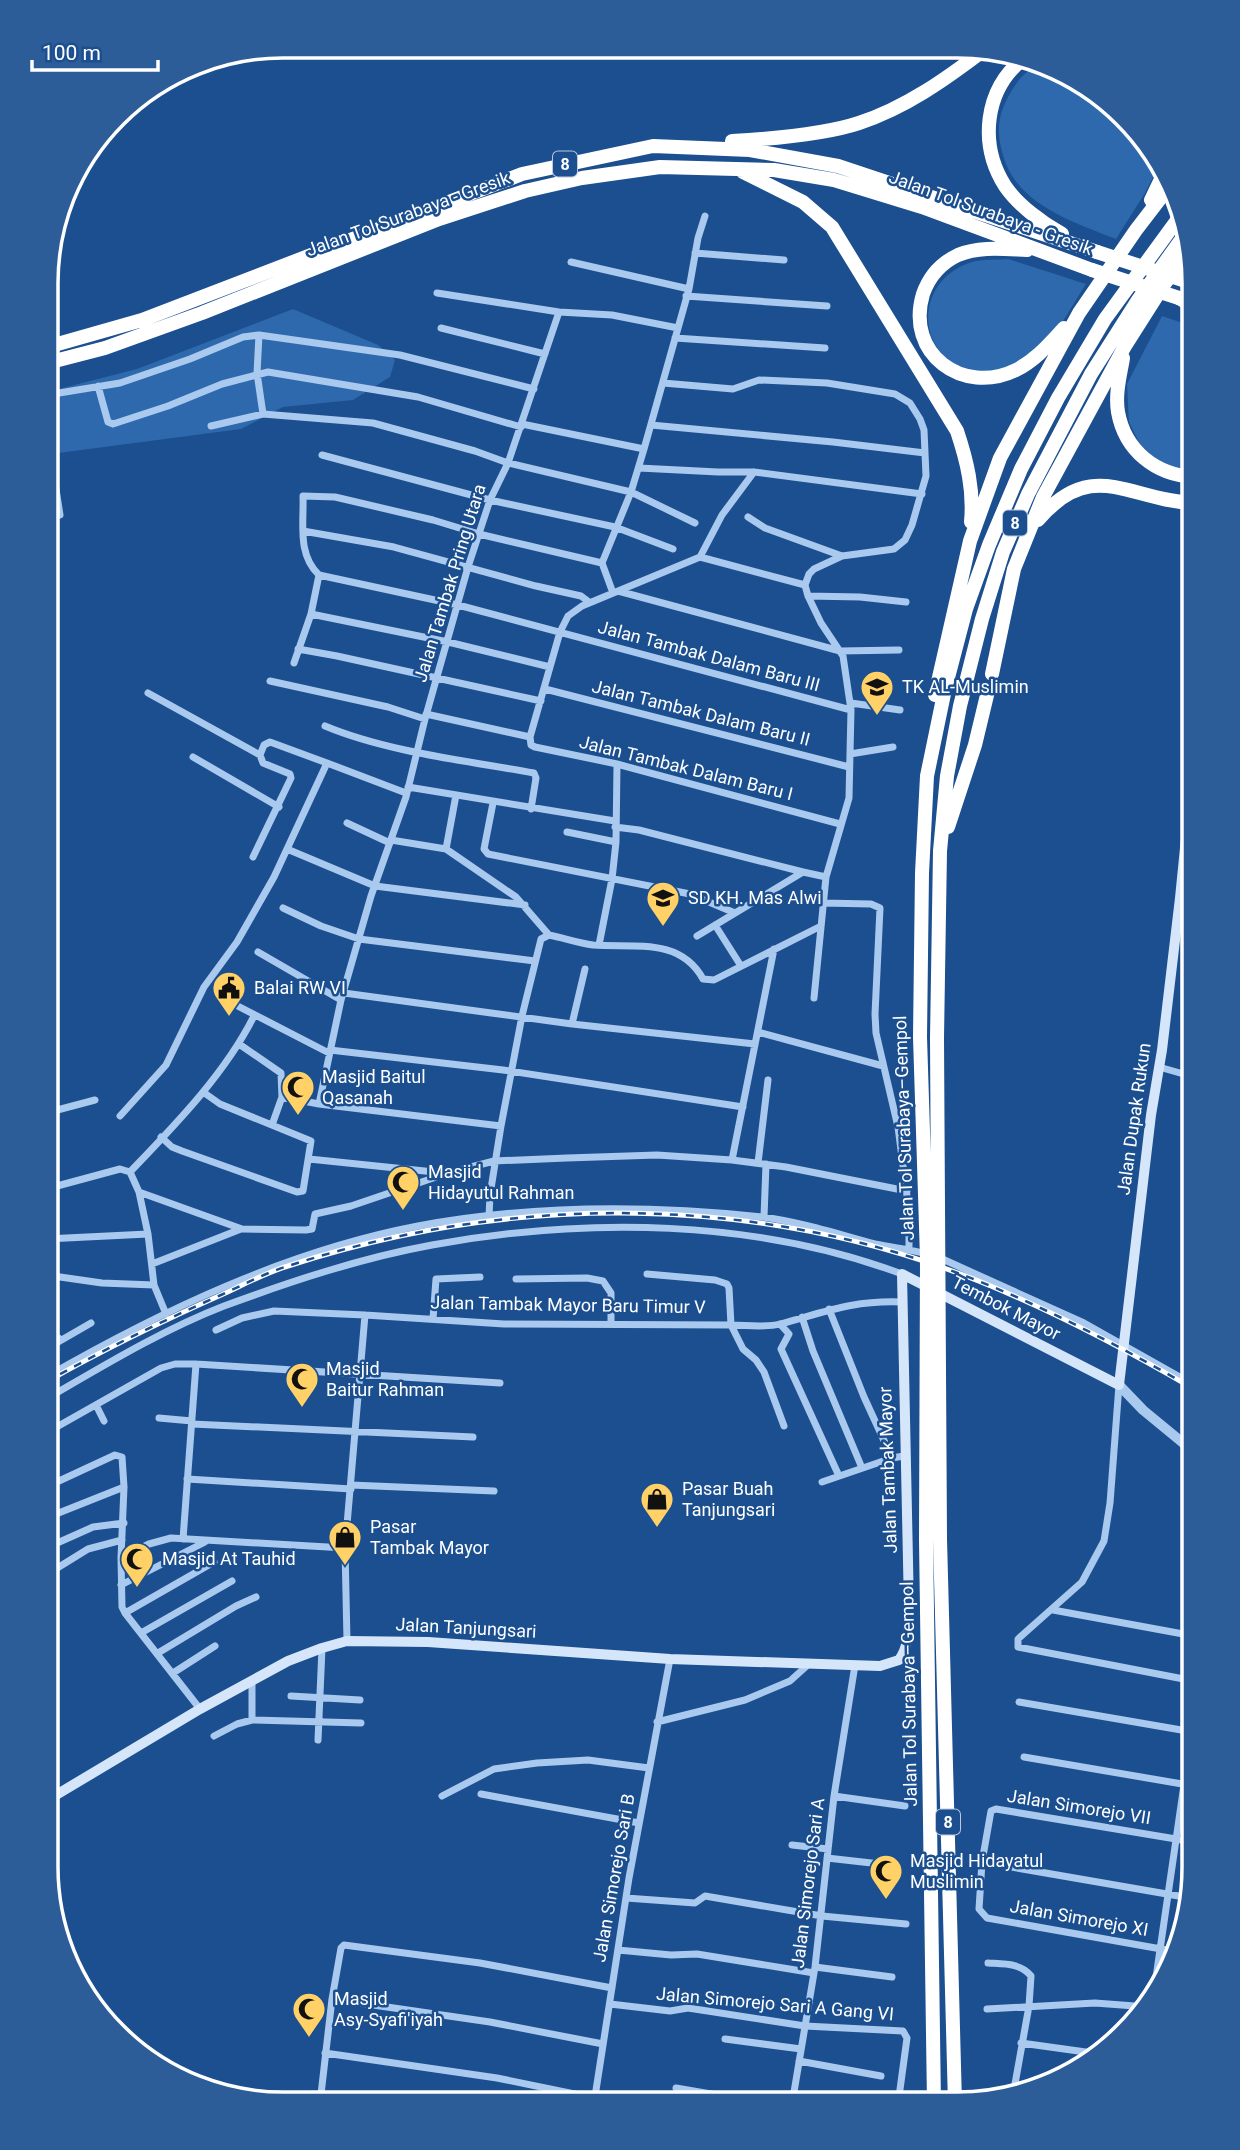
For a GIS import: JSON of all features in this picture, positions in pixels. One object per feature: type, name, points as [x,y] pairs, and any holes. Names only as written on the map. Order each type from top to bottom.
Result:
[{"type":"highway","points":[[653,146],[743,141],[857,124],[911,101],[971,59]]},
{"type":"highway","points":[[1015,66],[998,88],[990,111],[989,141],[996,170],[1006,188],[1047,226],[1092,251]]},
{"type":"highway","name":"Jalan Tol Surabaya - Gresik","points":[[58,344],[142,320],[522,174],[653,146],[750,150],[838,166],[1182,280]]},
{"type":"highway","name":"Jalan Tol Surabaya - Gresik","points":[[58,360],[105,348],[334,262],[439,219],[525,191],[582,178],[660,167],[784,171],[866,188],[1092,270],[1182,300]]},
{"type":"highway","points":[[734,170],[747,173],[803,202],[832,227],[957,431],[968,465],[972,489],[970,541]]},
{"type":"highway","points":[[1136,230],[1159,183]]},
{"type":"highway","points":[[928,776],[930,727],[936,686],[970,541],[1000,458],[1079,313],[1164,194]]},
{"type":"highway","name":"Jalan Tol Surabaya–Gempol","points":[[954,2092],[933,1539],[920,1037],[922,873],[928,776],[945,689],[966,609],[1021,469],[1058,397],[1105,319],[1174,224]]},
{"type":"highway","name":"Jalan Tol Surabaya–Gempol","points":[[934,2092],[933,1539],[937,1038],[940,852],[947,776],[960,706],[982,619],[1003,552],[1028,494],[1091,374],[1138,300],[1179,243]]},
{"type":"highway","points":[[1042,251],[978,249],[958,255],[941,266],[926,288],[920,307],[920,331],[928,348],[935,358],[956,372],[977,377],[1002,375],[1016,370],[1038,356],[1079,313]]},
{"type":"highway","points":[[992,674],[1005,605],[1027,533],[1066,452],[1125,346],[1181,262]]},
{"type":"highway","points":[[1125,346],[1118,387],[1118,410],[1129,443],[1143,459],[1165,472],[1182,475]]},
{"type":"highway","points":[[1027,533],[1052,504],[1066,495],[1093,485],[1125,488],[1182,501]]},
{"type":"highway","points":[[940,852],[975,745],[988,691]]},
{"type":"main road","name":"Jalan Dupak Rukun","points":[[1119,1385],[1182,864]]},
{"type":"main road","points":[[902,1275],[902,1301]]},
{"type":"main road","name":"Tembok Mayor","points":[[902,1275],[1119,1385]]},
{"type":"main road","name":"Jalan Tambak Mayor","points":[[902,1301],[904,1456],[909,1551],[908,1637]]},
{"type":"main road","name":"Jalan Tanjungsari","points":[[58,1794],[200,1709],[288,1661],[347,1641],[428,1642],[670,1659],[880,1666],[899,1660],[908,1637]]},
{"type":"street","points":[[615,592],[602,563],[639,468],[688,292],[705,216]]},
{"type":"street","points":[[695,253],[783,260]]},
{"type":"street","points":[[571,262],[688,292],[827,306]]},
{"type":"street","points":[[437,293],[559,313],[612,315],[678,328]]},
{"type":"street","name":"Jalan Tambak Pring Utara","points":[[319,1104],[343,996],[407,790],[468,567],[490,500],[508,463],[559,313]]},
{"type":"street","points":[[441,328],[545,354]]},
{"type":"street","points":[[259,335],[257,373],[263,414]]},
{"type":"street","points":[[58,394],[120,383],[243,337],[259,335],[400,355],[534,389]]},
{"type":"street","points":[[675,338],[825,348]]},
{"type":"street","points":[[98,386],[108,422],[113,424],[257,373],[268,372],[379,389],[521,426],[644,449]]},
{"type":"street","points":[[663,383],[733,389],[752,381],[827,383],[895,394],[910,403],[925,430],[926,476],[909,533],[902,545],[894,549],[842,556],[814,569],[805,584],[807,596],[821,623],[840,651],[851,707],[848,802],[826,877],[814,998]]},
{"type":"street","points":[[211,426],[263,414],[373,423],[475,451],[508,463],[631,492],[695,523]]},
{"type":"street","points":[[651,425],[925,453]]},
{"type":"street","points":[[322,455],[490,500],[615,527],[673,549]]},
{"type":"street","points":[[639,468],[754,472],[922,494]]},
{"type":"street","points":[[700,557],[722,516],[754,472]]},
{"type":"street","points":[[294,663],[311,614],[319,575],[310,566],[304,552],[303,496],[335,497],[602,563]]},
{"type":"street","points":[[58,501],[60,514]]},
{"type":"street","points":[[748,517],[765,528],[842,556]]},
{"type":"street","points":[[303,531],[394,547],[581,596],[589,602]]},
{"type":"street","points":[[270,681],[425,717],[530,737],[560,632],[572,611],[700,557],[805,584]]},
{"type":"street","name":"Jalan Tambak Dalam Baru III","points":[[319,575],[458,605],[851,707],[900,709]]},
{"type":"street","points":[[615,592],[840,651],[899,650]]},
{"type":"street","points":[[807,596],[860,597],[906,602]]},
{"type":"street","points":[[311,614],[448,642],[550,667]]},
{"type":"street","points":[[298,649],[541,701]]},
{"type":"street","name":"Jalan Tambak Dalam Baru II","points":[[545,689],[849,767]]},
{"type":"street","points":[[148,693],[260,755],[263,763],[291,776],[279,807],[253,857]]},
{"type":"street","points":[[326,726],[353,737],[534,773],[536,778],[531,809]]},
{"type":"street","name":"Jalan Tambak Dalam Baru I","points":[[530,737],[531,746],[617,764],[840,824]]},
{"type":"street","points":[[260,755],[264,745],[270,742],[407,790],[456,795],[615,824],[826,877]]},
{"type":"street","points":[[850,754],[893,747]]},
{"type":"street","points":[[193,757],[279,807]]},
{"type":"street","points":[[120,1116],[166,1065],[204,987],[244,931],[287,849],[327,763]]},
{"type":"street","points":[[599,945],[616,842],[617,764]]},
{"type":"street","points":[[446,849],[456,795]]},
{"type":"street","points":[[493,803],[484,849],[486,853],[690,894],[735,913]]},
{"type":"street","points":[[347,823],[391,842],[446,849],[525,905],[549,935]]},
{"type":"street","points":[[567,832],[616,842]]},
{"type":"street","points":[[287,849],[375,886],[525,905]]},
{"type":"street","points":[[696,936],[803,872]]},
{"type":"street","points":[[823,903],[871,904],[880,908],[875,1013],[883,1066],[898,1127],[907,1191],[909,1248]]},
{"type":"street","points":[[283,908],[321,926],[359,939],[536,961]]},
{"type":"street","points":[[715,925],[741,966]]},
{"type":"street","points":[[489,1216],[494,1161],[522,1016],[541,939],[549,935],[599,945],[654,947],[676,952],[692,961],[703,979],[708,980],[722,978],[774,948],[821,926]]},
{"type":"street","points":[[732,1160],[774,948]]},
{"type":"street","points":[[258,952],[343,996],[755,1044]]},
{"type":"street","points":[[572,1024],[585,970]]},
{"type":"street","points":[[228,1002],[330,1051],[511,1071],[743,1107]]},
{"type":"street","points":[[130,1172],[203,1093],[239,1044],[254,1016]]},
{"type":"street","points":[[758,1032],[883,1066]]},
{"type":"street","points":[[239,1044],[281,1073],[282,1097],[272,1125]]},
{"type":"street","points":[[1159,1067],[1182,1074]]},
{"type":"street","points":[[764,1217],[762,1164],[768,1080]]},
{"type":"street","points":[[161,1137],[172,1147],[182,1151],[297,1192],[303,1191],[311,1141],[220,1104],[203,1093]]},
{"type":"street","points":[[282,1097],[501,1126]]},
{"type":"street","points":[[58,1110],[95,1100]]},
{"type":"street","points":[[139,1192],[242,1228],[310,1230],[314,1214],[402,1191],[448,1173],[494,1161],[657,1155],[732,1160],[907,1191]]},
{"type":"street","points":[[309,1159],[448,1173]]},
{"type":"street","points":[[58,1186],[120,1168],[130,1172],[139,1192],[148,1234],[154,1285],[166,1314]]},
{"type":"street","points":[[58,1370],[166,1314],[218,1290],[303,1257],[415,1227],[489,1216],[625,1208],[764,1217],[821,1228],[876,1244],[909,1248],[951,1261],[1034,1299],[1182,1378]]},
{"type":"street","points":[[152,1265],[242,1228]]},
{"type":"street","points":[[58,1392],[167,1333],[225,1306],[340,1267],[434,1245],[518,1233],[625,1228],[700,1231],[764,1238],[821,1250],[902,1275]]},
{"type":"street","points":[[58,1238],[148,1234]]},
{"type":"street","name":"Jalan Tambak Mayor Baru Timur V","points":[[216,1330],[242,1318],[264,1312],[504,1324],[731,1325],[727,1284],[715,1280],[647,1274]]},
{"type":"street","points":[[58,1277],[102,1283],[154,1285]]},
{"type":"street","points":[[433,1319],[436,1279],[480,1277]]},
{"type":"street","points":[[516,1279],[587,1278],[603,1281],[611,1293],[611,1323]]},
{"type":"street","points":[[783,1426],[764,1371],[743,1349],[731,1325],[780,1324],[858,1303],[902,1301]]},
{"type":"street","points":[[829,1309],[859,1386],[892,1458]]},
{"type":"street","points":[[347,1641],[345,1548],[365,1315]]},
{"type":"street","points":[[802,1317],[813,1351],[862,1468]]},
{"type":"street","points":[[58,1342],[91,1323]]},
{"type":"street","points":[[780,1324],[789,1334],[781,1349],[839,1476]]},
{"type":"street","points":[[58,1426],[161,1368],[175,1364],[500,1383]]},
{"type":"street","points":[[183,1539],[196,1364]]},
{"type":"street","points":[[1119,1385],[1143,1410],[1182,1442]]},
{"type":"street","points":[[1119,1385],[1110,1503],[1104,1541],[1082,1581],[1018,1639],[1018,1647],[1182,1679]]},
{"type":"street","points":[[96,1405],[104,1421]]},
{"type":"street","points":[[159,1418],[355,1432],[473,1437]]},
{"type":"street","points":[[58,1481],[115,1455],[122,1457],[124,1523],[121,1602],[125,1613],[200,1709]]},
{"type":"street","points":[[822,1482],[904,1456]]},
{"type":"street","points":[[187,1479],[494,1492]]},
{"type":"street","points":[[58,1513],[124,1487]]},
{"type":"street","points":[[58,1543],[93,1527],[124,1523]]},
{"type":"street","points":[[121,1558],[161,1539],[345,1548]]},
{"type":"street","points":[[58,1568],[88,1549],[122,1540]]},
{"type":"street","points":[[121,1585],[205,1542]]},
{"type":"street","points":[[125,1613],[214,1562]]},
{"type":"street","points":[[141,1633],[232,1581]]},
{"type":"street","points":[[158,1654],[236,1606],[256,1597]]},
{"type":"street","points":[[1053,1610],[1182,1634]]},
{"type":"street","points":[[173,1673],[215,1646]]},
{"type":"street","points":[[318,1741],[322,1648]]},
{"type":"street","name":"Jalan Simorejo Sari B","points":[[595,2092],[626,1898],[670,1659]]},
{"type":"street","points":[[657,1722],[745,1700],[790,1681],[810,1663]]},
{"type":"street","name":"Jalan Simorejo Sari A","points":[[794,2092],[815,1970],[834,1796],[855,1665]]},
{"type":"street","points":[[252,1681],[253,1720]]},
{"type":"street","points":[[291,1696],[360,1700]]},
{"type":"street","points":[[1019,1702],[1182,1730]]},
{"type":"street","points":[[214,1736],[237,1724],[253,1720],[361,1723]]},
{"type":"street","points":[[1024,1757],[1182,1784]]},
{"type":"street","points":[[442,1796],[494,1769],[537,1763],[588,1760],[649,1768]]},
{"type":"street","points":[[1158,1969],[1182,1793]]},
{"type":"street","points":[[481,1794],[639,1823]]},
{"type":"street","points":[[834,1796],[905,1806]]},
{"type":"street","name":"Jalan Simorejo VII","points":[[979,1909],[982,1862],[991,1811],[996,1809],[1177,1839]]},
{"type":"street","points":[[1177,1839],[1182,1840]]},
{"type":"street","points":[[792,1845],[898,1866]]},
{"type":"street","points":[[982,1862],[1180,1897]]},
{"type":"street","points":[[626,1898],[695,1903],[705,1896],[822,1916],[906,1924]]},
{"type":"street","name":"Jalan Simorejo XI","points":[[979,1909],[984,1916],[992,1919],[1166,1949]]},
{"type":"street","points":[[321,2092],[332,1999],[341,1948],[344,1945],[480,1963],[612,1988]]},
{"type":"street","points":[[618,1950],[671,1955],[697,1954],[892,1977]]},
{"type":"street","points":[[988,1963],[1018,1966],[1031,1974],[1029,2006],[1015,2084]]},
{"type":"street","points":[[332,1999],[490,2022],[603,2044]]},
{"type":"street","points":[[987,2008],[1095,2003],[1134,2006]]},
{"type":"street","name":"Jalan Simorejo Sari A Gang VI","points":[[610,2004],[670,2011],[688,2008],[805,2026],[906,2032],[900,2092]]},
{"type":"street","points":[[725,2039],[801,2049]]},
{"type":"street","points":[[1021,2043],[1085,2052]]},
{"type":"street","points":[[325,2053],[497,2078],[556,2092]]},
{"type":"street","points":[[799,2061],[881,2076]]},
{"type":"street","points":[[676,2088],[699,2092]]},
{"type":"shaded area","points":[[1030,70],[1057,81],[1106,114],[1126,134],[1154,175],[1116,239],[1048,209],[1033,199],[1010,172],[1000,143],[999,125],[1009,96]]},
{"type":"shaded area","points":[[1008,259],[1086,284],[1057,329],[1034,355],[992,373],[976,373],[961,368],[945,356],[934,342],[929,326],[929,310],[934,294],[943,280],[957,268],[976,261]]},
{"type":"shaded area","points":[[293,309],[378,345],[395,360],[390,377],[353,400],[283,407],[241,429],[58,453],[58,389],[137,369]]},
{"type":"shaded area","points":[[1162,316],[1182,323],[1182,471],[1176,471],[1155,459],[1140,444],[1129,422],[1127,384]]},
{"type":"railway","points":[[58,1376],[154,1326],[262,1276],[373,1242],[460,1225],[548,1216],[636,1213],[724,1219],[811,1232],[897,1253],[981,1282],[1063,1318],[1182,1382]]},
{"type":"place","name":"TK AL-Muslimin","points":[[877,717]]},
{"type":"place","name":"SD KH. Mas Alwi","points":[[663,928]]},
{"type":"place","name":"Balai RW VI","points":[[229,1018]]},
{"type":"place","name":"Masjid Baitul Qasanah","points":[[298,1117]]},
{"type":"place","name":"Masjid Hidayutul Rahman","points":[[403,1212]]},
{"type":"place","name":"Masjid Baitur Rahman","points":[[302,1409]]},
{"type":"place","name":"Pasar Buah Tanjungsari","points":[[657,1529]]},
{"type":"place","name":"Pasar Tambak Mayor","points":[[345,1567]]},
{"type":"place","name":"Masjid At Tauhid","points":[[137,1589]]},
{"type":"place","name":"Masjid Hidayatul Muslimin","points":[[886,1901]]},
{"type":"place","name":"Masjid Asy-Syafi'iyah","points":[[309,2039]]}]
